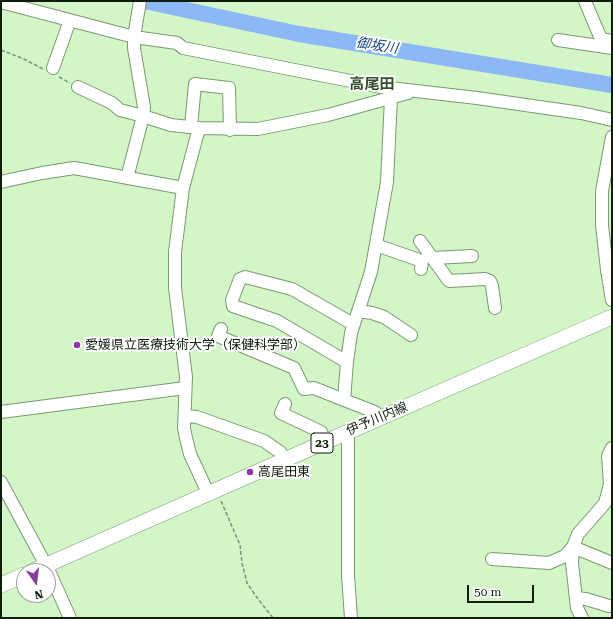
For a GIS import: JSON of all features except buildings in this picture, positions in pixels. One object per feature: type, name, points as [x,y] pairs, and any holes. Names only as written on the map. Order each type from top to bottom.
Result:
[{"type":"main road","name":"伊予川内線","points":[[50,563],[378,419],[612,320]]},
{"type":"main road","points":[[1,585],[16,578]]},
{"type":"street","points":[[127,178],[144,107],[134,48],[134,35],[140,1]]},
{"type":"street","points":[[585,1],[601,39],[612,42]]},
{"type":"street","points":[[1,2],[134,35],[177,43],[183,48],[381,88],[477,98],[612,120]]},
{"type":"street","points":[[52,71],[70,20]]},
{"type":"street","points":[[558,40],[612,48]]},
{"type":"street","points":[[212,492],[190,454],[184,428],[186,377],[175,288],[175,252],[183,188],[195,127],[195,84],[229,88],[230,130]]},
{"type":"street","points":[[78,87],[112,103],[120,110],[163,123],[230,130],[258,129],[279,126],[336,114],[413,91]]},
{"type":"street","points":[[344,400],[351,332],[371,272],[388,182],[391,98]]},
{"type":"street","points":[[612,137],[602,192],[602,224],[612,300]]},
{"type":"street","points":[[1,182],[74,168],[183,188]]},
{"type":"street","points":[[420,241],[426,260],[449,281],[485,278],[490,281],[495,308]]},
{"type":"street","points":[[376,245],[426,260],[472,256]]},
{"type":"street","points":[[347,362],[277,320],[236,308],[233,306],[232,300],[240,279],[245,277],[292,289],[354,324]]},
{"type":"street","points":[[358,312],[372,313],[384,317],[411,335]]},
{"type":"street","points":[[220,329],[218,336],[294,368],[304,389],[314,388],[375,412],[378,419]]},
{"type":"street","points":[[1,412],[185,388]]},
{"type":"street","points":[[284,404],[281,413],[320,432],[325,442]]},
{"type":"street","points":[[185,416],[197,417],[264,441],[280,452],[285,460]]},
{"type":"street","points":[[348,432],[348,576],[351,618]]},
{"type":"street","points":[[582,618],[577,608],[572,563],[573,547],[578,534],[604,503],[610,484],[608,456],[612,448]]},
{"type":"street","points":[[1,482],[37,563]]},
{"type":"street","points":[[492,559],[549,563],[565,556],[573,547]]},
{"type":"street","points":[[573,547],[612,563]]},
{"type":"street","points":[[56,595],[70,618]]},
{"type":"street","points":[[576,598],[586,599],[609,606]]},
{"type":"path","points":[[1,50],[52,71],[78,87]]},
{"type":"path","points":[[212,492],[240,545],[247,583],[273,618]]},
{"type":"waterway","name":"御坂川","points":[[144,1],[299,34],[612,85]]},
{"type":"place","name":"愛媛県立医療技術大学（保健科学部）","points":[[77,345]]},
{"type":"place","name":"高尾田東","points":[[250,472]]},
{"type":"district","name":"高尾田","points":[[372,85]]}]
